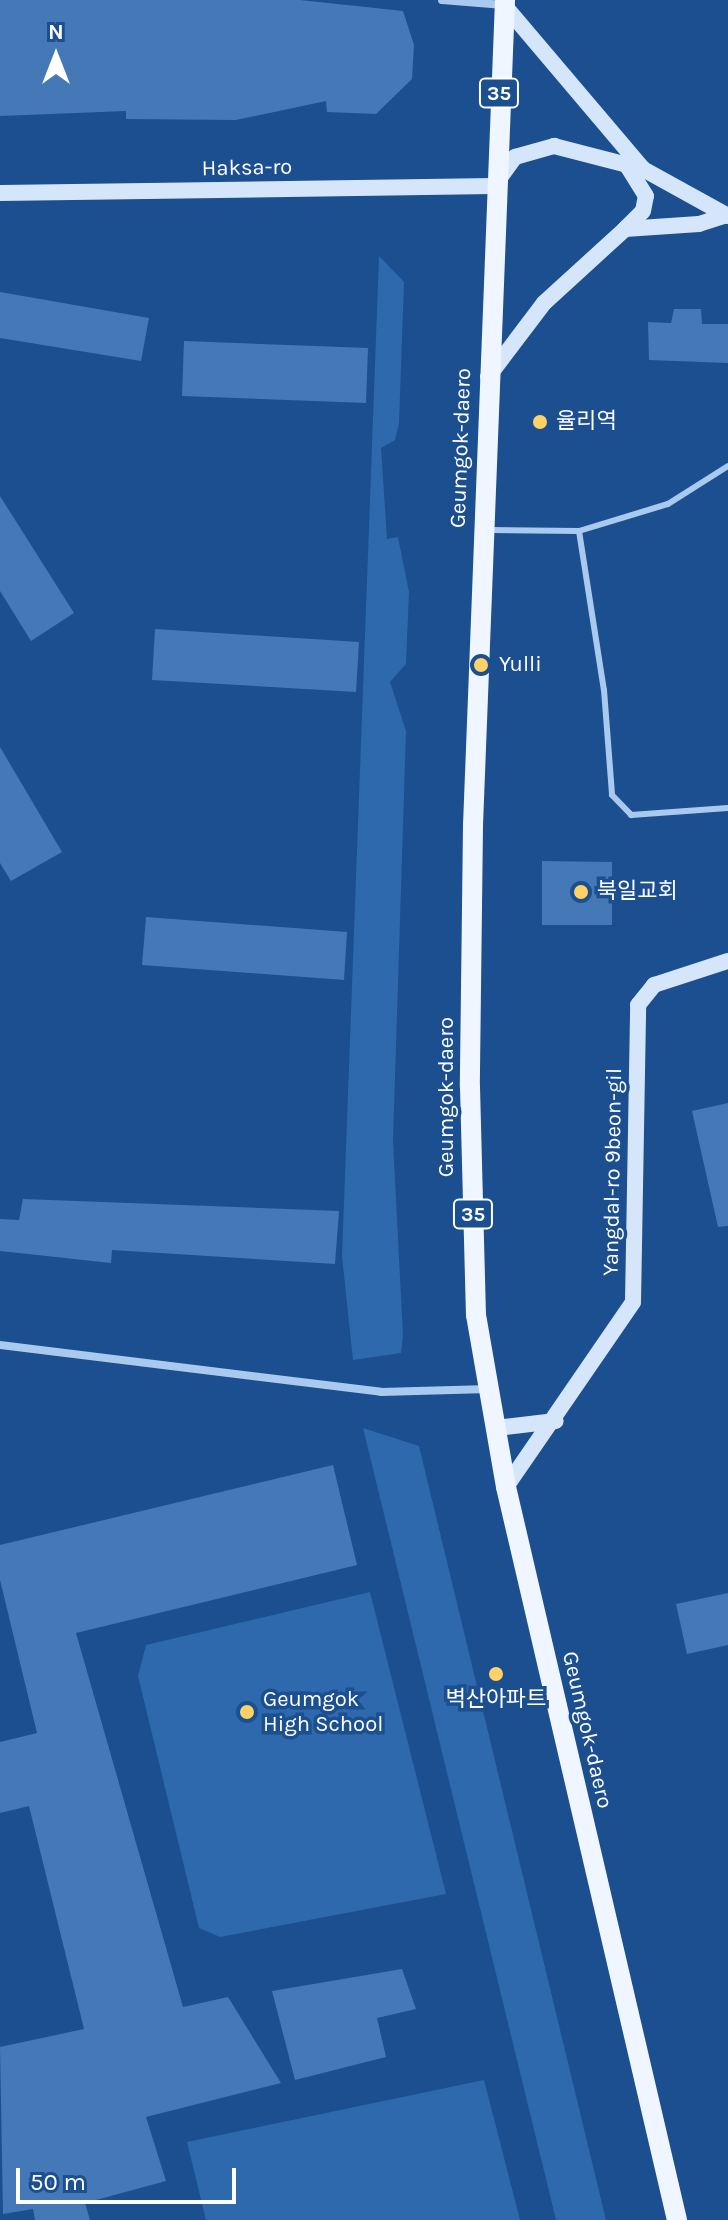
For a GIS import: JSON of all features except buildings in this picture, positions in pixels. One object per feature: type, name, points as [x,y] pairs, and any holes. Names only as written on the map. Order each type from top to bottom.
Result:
[{"type":"main road","points":[[505,2],[643,169]]},
{"type":"main road","name":"Geumgok-daero","points":[[505,2],[494,186],[482,530],[470,1087],[476,1315],[506,1487],[677,2220]]},
{"type":"main road","points":[[494,186],[515,157],[537,147],[576,149],[643,169],[727,216]]},
{"type":"main road","points":[[487,378],[544,303],[643,211],[646,196],[626,163]]},
{"type":"main road","name":"Haksa-ro","points":[[0,193],[494,186]]},
{"type":"main road","points":[[625,229],[699,224],[727,216]]},
{"type":"main road","name":"Yangdal-ro 9beon-gil","points":[[506,1487],[556,1421],[633,1302],[638,1005],[654,985],[728,961]]},
{"type":"main road","points":[[496,1428],[556,1421]]},
{"type":"street","points":[[442,0],[505,2]]},
{"type":"street","points":[[0,1345],[381,1392],[490,1389]]},
{"type":"lane","points":[[482,530],[579,531],[668,504],[728,466]]},
{"type":"lane","points":[[579,531],[604,690],[612,795],[631,815],[728,808]]},
{"type":"shaded area","points":[[379,256],[404,282],[399,423],[395,440],[381,448],[387,539],[398,537],[409,592],[406,664],[390,682],[406,731],[393,1141],[403,1335],[401,1353],[353,1360],[342,1256]]},
{"type":"shaded area","points":[[363,1428],[419,1446],[606,2220],[556,2220]]},
{"type":"shaded area","points":[[370,1592],[446,1894],[220,1937],[199,1928],[138,1676],[146,1645]]},
{"type":"shaded area","points":[[484,2080],[520,2220],[206,2220],[187,2142]]},
{"type":"place","name":"율리역","points":[[540,422]]},
{"type":"place","name":"Yulli","points":[[481,665]]},
{"type":"place","name":"북일교회","points":[[581,892]]},
{"type":"place","name":"벽산아파트","points":[[496,1674]]},
{"type":"place","name":"Geumgok High School","points":[[247,1712]]}]
